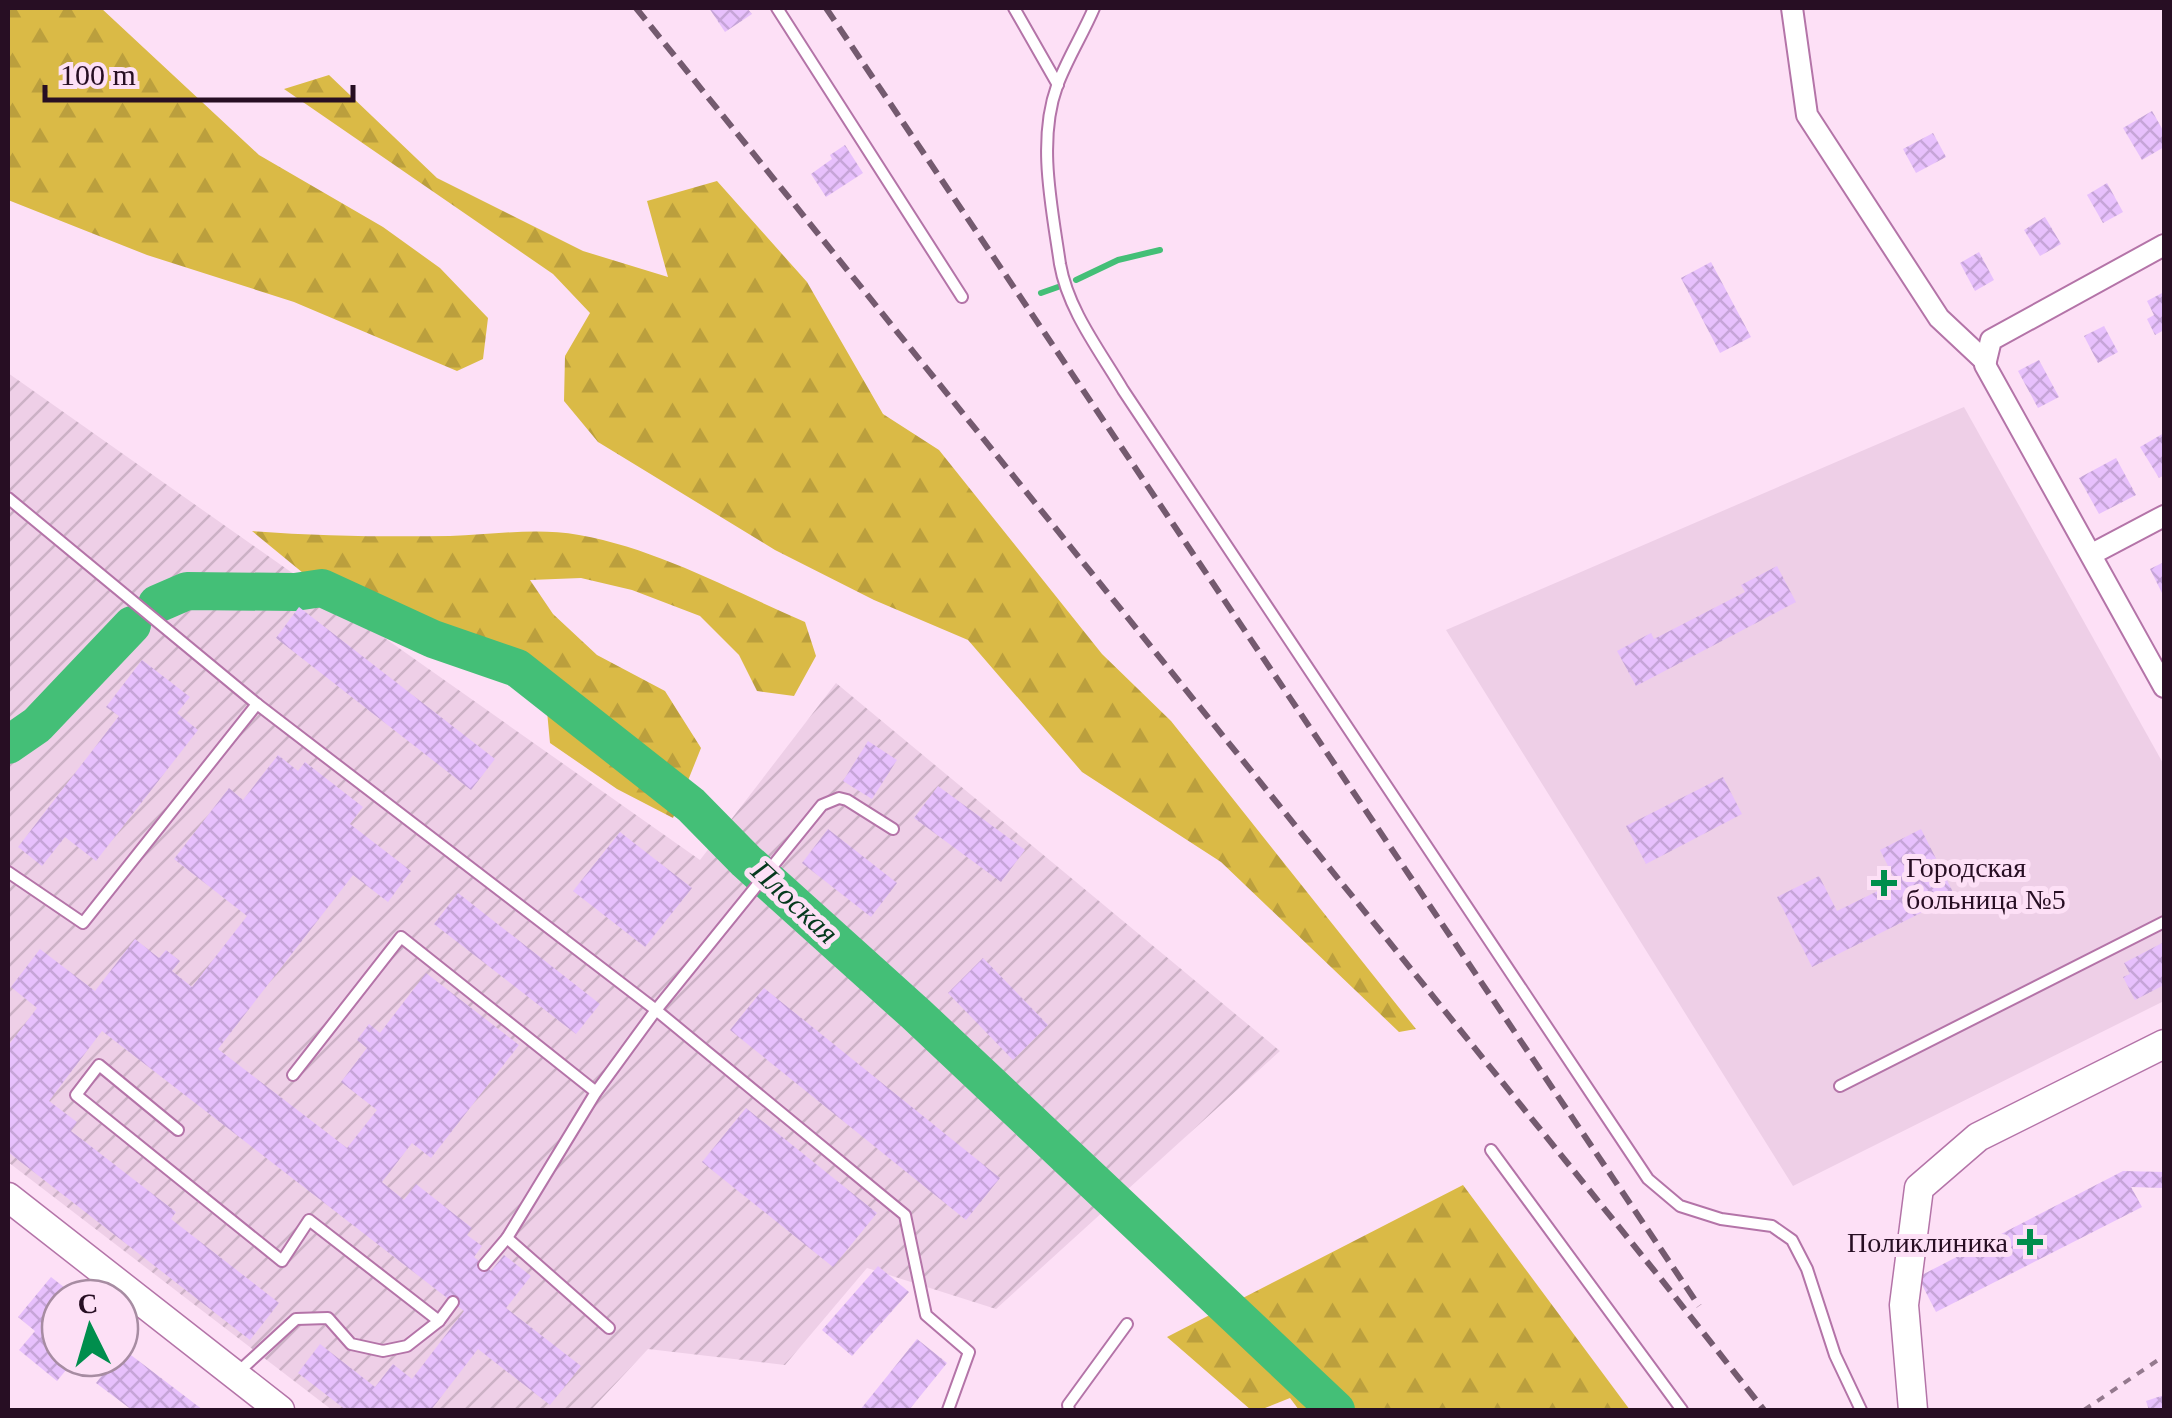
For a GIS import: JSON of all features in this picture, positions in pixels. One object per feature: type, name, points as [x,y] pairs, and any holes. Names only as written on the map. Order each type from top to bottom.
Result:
[{"type":"main road","points":[[1914,1410],[1904,1305],[1919,1188],[1978,1137],[2164,1044]]},
{"type":"main road","points":[[8,1197],[280,1410]]},
{"type":"street","points":[[1792,8],[1806,116],[1938,318],[1986,362],[2164,687]]},
{"type":"street","points":[[1986,362],[1991,340],[2164,245]]},
{"type":"street","points":[[2092,554],[2164,516]]},
{"type":"lane","points":[[777,8],[962,298]]},
{"type":"lane","points":[[1014,8],[1058,85]]},
{"type":"lane","points":[[1094,8],[1058,85],[1050,122],[1048,171],[1063,279],[1079,315],[1123,390],[1648,1178],[1680,1206],[1721,1219],[1772,1226],[1792,1240],[1807,1269],[1835,1354],[1860,1410]]},
{"type":"lane","points":[[8,498],[257,704],[656,1010],[905,1215],[926,1315],[969,1352],[948,1410]]},
{"type":"lane","points":[[8,872],[83,924],[257,704]]},
{"type":"lane","points":[[484,1265],[507,1238],[596,1092],[656,1010],[811,816],[832,799],[847,800],[893,829]]},
{"type":"lane","points":[[1840,1086],[2164,922]]},
{"type":"lane","points":[[293,1075],[400,937],[596,1092]]},
{"type":"lane","points":[[178,1130],[99,1065],[76,1095],[282,1262],[309,1220],[439,1321]]},
{"type":"lane","points":[[1491,1150],[1682,1410]]},
{"type":"lane","points":[[507,1238],[608,1328]]},
{"type":"lane","points":[[235,1375],[296,1319],[328,1318],[351,1344],[383,1351],[407,1346],[439,1321],[453,1302]]},
{"type":"lane","points":[[1070,1410],[1068,1405],[1127,1324]]},
{"type":"path","points":[[2084,1410],[2164,1356]]},
{"type":"shaded area","points":[[8,373],[700,860],[836,683],[1280,1051],[996,1309],[867,1268],[785,1365],[648,1349],[591,1410],[332,1410],[8,1162]]},
{"type":"shaded area","name":"Городская больница №5","points":[[1964,407],[2164,765],[2164,1001],[1793,1186],[1446,630]]},
{"type":"green space","points":[[8,8],[101,8],[259,155],[383,227],[440,268],[488,318],[483,359],[457,371],[294,302],[147,255],[8,200]]},
{"type":"green space","points":[[329,75],[437,178],[583,251],[668,277],[647,201],[717,181],[807,282],[883,414],[939,450],[1102,654],[1171,721],[1416,1029],[1399,1032],[1221,862],[1082,772],[968,640],[874,600],[775,550],[598,442],[564,401],[565,356],[590,313],[553,274],[284,89]]},
{"type":"green space","points":[[252,531],[400,536],[546,532],[608,541],[694,572],[805,622],[816,656],[794,696],[757,691],[739,655],[700,616],[632,590],[581,578],[530,580],[553,614],[597,655],[665,691],[701,748],[673,818],[617,789],[550,743],[547,711],[510,675],[452,659],[353,614]]},
{"type":"green space","points":[[1463,1185],[1630,1410],[1299,1410],[1290,1398],[1251,1410],[1167,1337]]},
{"type":"building","points":[[709,8],[747,8],[752,14],[725,32]]},
{"type":"building","points":[[2152,111],[2164,132],[2164,147],[2142,160],[2123,128]]},
{"type":"building","points":[[1933,133],[1946,157],[1916,173],[1903,149]]},
{"type":"building","points":[[845,145],[863,173],[826,197],[811,174]]},
{"type":"building","points":[[2107,183],[2123,212],[2103,223],[2087,195]]},
{"type":"building","points":[[2045,217],[2061,244],[2040,256],[2024,230]]},
{"type":"building","points":[[1979,252],[1994,280],[1975,291],[1960,263]]},
{"type":"building","points":[[1711,262],[1751,337],[1720,353],[1681,278]]},
{"type":"building","points":[[2164,292],[2164,330],[2155,335],[2147,319],[2154,315],[2147,301]]},
{"type":"building","points":[[2104,326],[2118,352],[2098,363],[2084,336]]},
{"type":"building","points":[[2039,360],[2059,397],[2038,408],[2018,371]]},
{"type":"building","points":[[2164,433],[2164,475],[2159,478],[2140,447]]},
{"type":"building","points":[[2116,458],[2136,495],[2099,514],[2079,478]]},
{"type":"building","points":[[2164,562],[2164,597],[2150,569]]},
{"type":"building","points":[[1777,566],[1796,602],[1636,686],[1617,651],[1651,633],[1654,639],[1745,592],[1741,585]]},
{"type":"building","points":[[299,607],[495,759],[471,790],[276,638]]},
{"type":"building","points":[[142,660],[190,697],[177,713],[198,730],[96,861],[65,837],[42,866],[18,847],[119,716],[106,707]]},
{"type":"building","points":[[868,741],[897,760],[872,799],[843,781]]},
{"type":"building","points":[[278,755],[298,771],[305,762],[363,807],[350,824],[411,871],[388,902],[353,875],[218,1049],[347,1148],[377,1110],[341,1082],[367,1048],[357,1040],[369,1024],[380,1033],[426,973],[519,1045],[431,1158],[412,1143],[382,1182],[404,1200],[416,1184],[472,1228],[467,1235],[482,1246],[474,1257],[491,1271],[504,1255],[531,1276],[506,1308],[581,1366],[550,1405],[478,1349],[431,1410],[346,1410],[298,1373],[320,1344],[375,1387],[393,1364],[412,1379],[464,1311],[102,1031],[49,1101],[77,1122],[71,1131],[176,1212],[171,1219],[279,1303],[250,1340],[8,1152],[8,1046],[37,1008],[11,987],[40,949],[95,991],[135,939],[159,958],[166,950],[180,961],[172,971],[192,987],[247,916],[174,859],[229,788],[243,800]]},
{"type":"building","points":[[1723,777],[1742,814],[1646,864],[1626,826]]},
{"type":"building","points":[[938,786],[1025,850],[1001,882],[914,818]]},
{"type":"building","points":[[828,829],[897,883],[871,917],[802,863]]},
{"type":"building","points":[[1921,829],[1955,896],[1812,967],[1777,897],[1819,876],[1837,911],[1896,882],[1880,850]]},
{"type":"building","points":[[620,832],[692,888],[645,947],[573,891]]},
{"type":"building","points":[[458,893],[600,1004],[576,1034],[434,924]]},
{"type":"building","points":[[2164,942],[2164,985],[2135,1000],[2123,977],[2130,974],[2124,963]]},
{"type":"building","points":[[983,958],[1048,1025],[1013,1060],[948,993]]},
{"type":"building","points":[[764,988],[1000,1178],[966,1220],[730,1030]]},
{"type":"building","points":[[746,1108],[877,1213],[833,1267],[702,1162]]},
{"type":"building","name":"Поликлиника","points":[[2123,1171],[2164,1172],[2164,1188],[2131,1187],[2142,1207],[1936,1312],[1918,1277]]},
{"type":"building","points":[[878,1266],[909,1292],[852,1356],[822,1330]]},
{"type":"building","points":[[40,1290],[40,1367],[19,1350],[35,1331],[18,1317]]},
{"type":"building","points":[[917,1339],[947,1363],[909,1410],[860,1410]]},
{"type":"building","points":[[140,1362],[203,1410],[132,1410],[96,1383],[100,1378],[140,1378]]},
{"type":"building","points":[[2164,1395],[2164,1410],[2149,1410],[2146,1401]]},
{"type":"waterway","points":[[1076,280],[1118,260],[1160,250]]},
{"type":"waterway","points":[[1041,293],[1058,287]]},
{"type":"waterway","name":"Плоская","points":[[157,604],[187,591],[295,592],[322,588],[433,639],[517,668],[691,805],[746,861],[916,1014],[1336,1410]]},
{"type":"waterway","name":"Плоская","points":[[8,745],[37,725],[132,625]]},
{"type":"railway","points":[[636,8],[1764,1410]]},
{"type":"railway","points":[[826,8],[1699,1306]]},
{"type":"place","name":"Городская больница №5","points":[[1884,883]]},
{"type":"place","name":"Поликлиника","points":[[2030,1242]]}]
